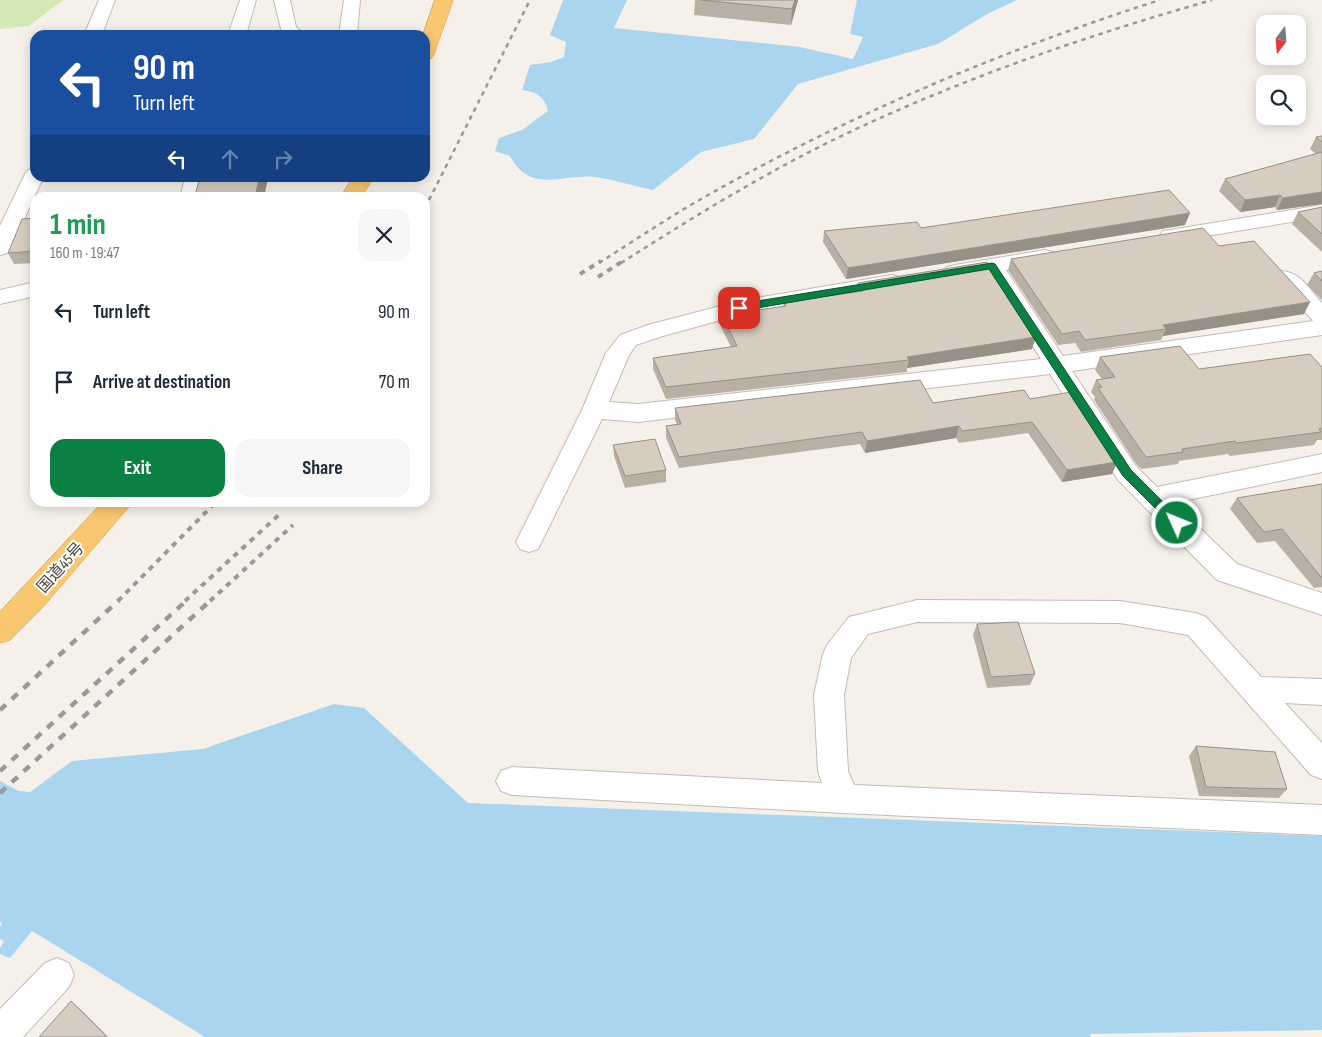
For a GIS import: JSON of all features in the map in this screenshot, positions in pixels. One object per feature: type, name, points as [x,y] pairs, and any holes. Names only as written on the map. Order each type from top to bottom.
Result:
[{"type":"highway","points":[[430,40],[444,0]]},
{"type":"highway","name":"国道45号","points":[[0,631],[32,600],[116,507]]},
{"type":"street","points":[[95,30],[107,0]]},
{"type":"street","points":[[239,30],[248,0]]},
{"type":"street","points":[[282,0],[290,30]]},
{"type":"street","points":[[348,30],[352,0]]},
{"type":"street","points":[[0,248],[31,182]]},
{"type":"street","points":[[1149,240],[1322,211]]},
{"type":"street","points":[[1237,225],[1322,317]]},
{"type":"street","points":[[529,542],[594,410],[618,353],[628,340],[656,330],[739,308],[1070,253]]},
{"type":"street","points":[[992,266],[1054,365],[1127,473],[1151,498],[1228,572],[1322,604]]},
{"type":"street","points":[[0,296],[30,290]]},
{"type":"street","points":[[594,410],[638,413],[1054,365],[1322,327]]},
{"type":"street","points":[[1151,498],[1322,463]]},
{"type":"street","points":[[843,799],[833,770],[829,694],[837,654],[859,626],[917,610],[1120,612],[1196,625],[1322,765]]},
{"type":"street","points":[[1254,689],[1322,692]]},
{"type":"street","points":[[512,781],[843,799],[1322,820]]},
{"type":"street","points":[[0,1035],[57,975]]},
{"type":"green space","points":[[0,0],[63,0],[29,26],[0,29]]},
{"type":"water","points":[[563,0],[627,0],[614,28],[800,47],[853,59],[863,37],[850,34],[857,0],[1017,0],[989,13],[938,44],[798,84],[754,139],[701,152],[653,190],[596,177],[538,179],[527,175],[518,168],[510,156],[495,151],[499,138],[522,130],[548,111],[542,98],[532,92],[522,90],[530,65],[551,62],[564,57],[566,42],[550,35]]},
{"type":"water","points":[[334,704],[364,708],[468,803],[1322,836],[1322,1030],[1090,1034],[1091,1037],[205,1037],[32,931],[10,958],[0,954],[0,948],[4,941],[0,939],[2,923],[0,922],[0,781],[19,791],[30,792],[72,761],[203,749]]},
{"type":"building","points":[[701,0],[795,0],[792,9]]},
{"type":"building","points":[[1322,136],[1322,142],[1316,137]]},
{"type":"building","points":[[1322,152],[1322,192],[1283,198],[1280,195],[1245,200],[1225,179]]},
{"type":"building","points":[[199,182],[258,182],[256,192],[196,192]]},
{"type":"building","points":[[1169,190],[1190,213],[848,268],[824,231],[917,222],[921,228]]},
{"type":"building","points":[[1322,207],[1322,234],[1298,212]]},
{"type":"building","points":[[30,218],[30,251],[8,253],[22,219]]},
{"type":"building","points":[[1203,228],[1219,246],[1254,241],[1310,302],[1163,325],[1166,329],[1085,340],[1079,331],[1062,334],[1011,259]]},
{"type":"building","points":[[987,262],[1036,337],[907,357],[909,360],[666,387],[653,358],[737,346],[722,315],[786,306],[784,302],[863,291],[858,283]]},
{"type":"building","points":[[1322,271],[1322,281],[1314,273]]},
{"type":"building","points":[[1180,346],[1199,369],[1310,354],[1322,367],[1322,428],[1319,429],[1321,432],[1237,443],[1235,441],[1182,449],[1183,452],[1147,457],[1098,388],[1102,387],[1096,380],[1115,377],[1100,357]]},
{"type":"building","points":[[920,380],[933,403],[1024,390],[1030,399],[1071,392],[1117,462],[1067,470],[1032,422],[962,431],[959,426],[867,441],[862,432],[679,457],[666,426],[681,424],[675,408]]},
{"type":"building","points":[[655,439],[666,470],[625,476],[613,445]]},
{"type":"building","points":[[1322,484],[1321,577],[1282,529],[1264,532],[1237,498]]},
{"type":"building","points":[[1018,622],[1035,674],[991,677],[977,624]]},
{"type":"building","points":[[1196,746],[1275,752],[1287,789],[1206,787]]},
{"type":"building","points":[[71,1001],[107,1037],[39,1037]]},
{"type":"railway","points":[[430,198],[530,0]]},
{"type":"railway","points":[[599,263],[708,195],[817,137],[986,62],[1101,19],[1160,0]]},
{"type":"railway","points":[[621,263],[752,183],[833,140],[925,98],[1067,45],[1212,0]]},
{"type":"railway","points":[[580,274],[601,261]]},
{"type":"railway","points":[[598,277],[623,261]]},
{"type":"railway","points":[[119,600],[211,507]]},
{"type":"railway","points":[[185,601],[282,512]]},
{"type":"railway","points":[[210,601],[293,525]]},
{"type":"railway","points":[[0,710],[119,600]]},
{"type":"railway","points":[[0,771],[187,600]]},
{"type":"railway","points":[[0,793],[211,600]]},
{"type":"route","points":[[739,308],[792,297],[992,266],[1054,365],[1127,473],[1177,523]]}]
